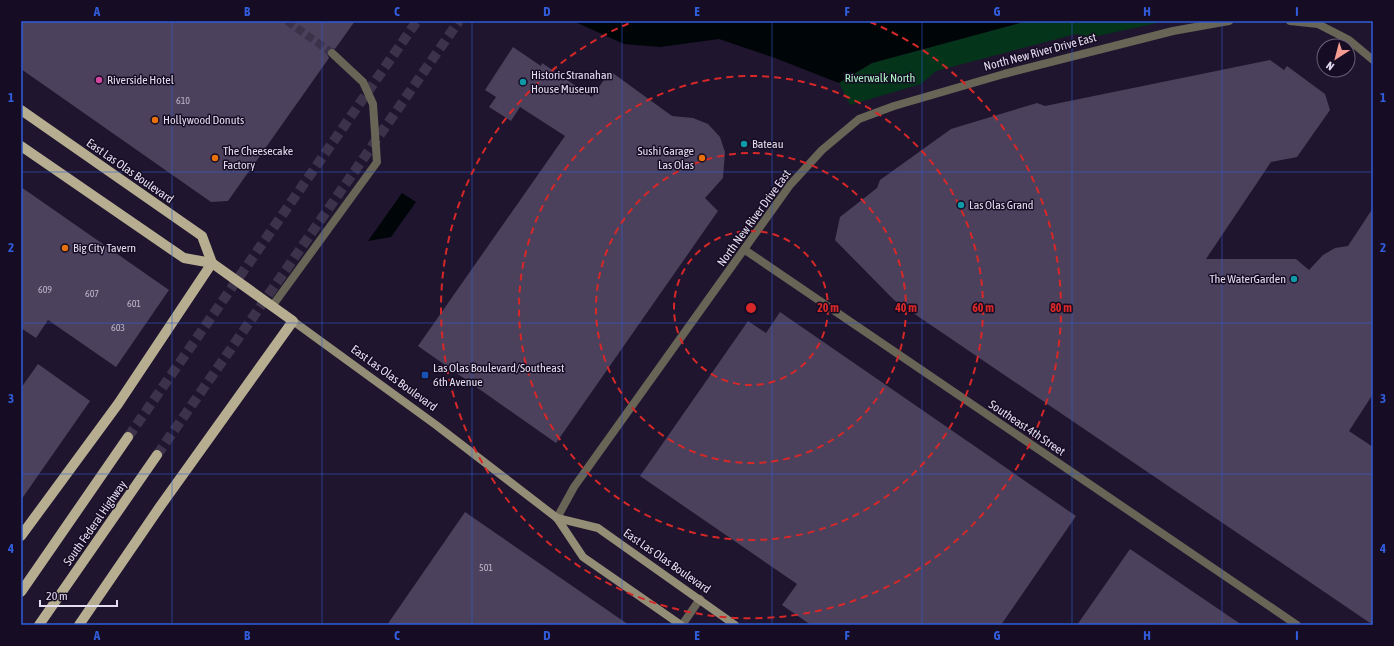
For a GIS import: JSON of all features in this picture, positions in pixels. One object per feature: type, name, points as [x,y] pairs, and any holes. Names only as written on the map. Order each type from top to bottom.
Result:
[{"type":"main road","name":"East Las Olas Boulevard","points":[[21,110],[202,236],[212,263]]},
{"type":"main road","name":"East Las Olas Boulevard","points":[[21,146],[184,258],[212,263],[273,305],[436,425],[557,518],[584,557],[681,625]]},
{"type":"main road","points":[[21,535],[118,404],[212,263]]},
{"type":"main road","points":[[79,625],[159,508],[293,321]]},
{"type":"main road","name":"South Federal Highway","points":[[21,592],[128,437]]},
{"type":"main road","name":"South Federal Highway","points":[[39,625],[158,455]]},
{"type":"main road","name":"East Las Olas Boulevard","points":[[557,518],[598,528],[735,625]]},
{"type":"street","name":"North New River Drive East","points":[[557,518],[574,487],[790,185],[822,150],[859,119],[894,106],[1004,74],[1173,31],[1229,21]]},
{"type":"street","points":[[1290,21],[1318,24],[1349,40],[1373,60]]},
{"type":"street","points":[[273,305],[377,162],[373,104],[364,82],[332,53]]},
{"type":"street","name":"Southeast 4th Street","points":[[744,250],[1297,625]]},
{"type":"street","points":[[681,625],[700,599]]},
{"type":"green space","name":"Riverwalk North","points":[[1027,21],[1159,21],[1157,23],[1093,37],[1076,34],[936,71],[921,84],[850,105],[839,83],[872,63]]},
{"type":"shaded area","points":[[573,21],[1027,21],[872,63],[839,83],[775,58],[719,39],[660,47],[624,44]]},
{"type":"shaded area","points":[[402,193],[416,202],[391,237],[368,241]]},
{"type":"building","points":[[21,21],[355,21],[335,49],[331,48],[328,50],[327,54],[329,58],[228,201],[211,202],[21,69]]},
{"type":"building","points":[[513,47],[541,66],[542,63],[592,97],[610,71],[672,116],[693,118],[708,124],[720,137],[725,152],[723,178],[705,198],[718,211],[556,443],[418,346],[565,136],[520,107],[511,121],[489,107],[496,97],[485,90]]},
{"type":"building","points":[[1270,60],[1284,70],[1287,66],[1325,94],[1330,110],[1297,157],[1271,162],[1206,259],[1296,259],[1309,270],[1323,255],[1335,248],[1348,246],[1373,208],[1373,394],[1349,431],[1373,447],[1373,625],[894,300],[835,240],[840,217],[877,188],[880,180],[951,129],[1037,103],[1045,106]]},
{"type":"building","points":[[21,187],[169,290],[116,367],[48,320],[36,338],[21,328]]},
{"type":"building","points":[[780,312],[1076,516],[1001,625],[811,625],[782,605],[797,584],[640,476],[748,321],[766,333]]},
{"type":"building","points":[[38,364],[90,401],[21,500],[21,388]]},
{"type":"building","points":[[465,512],[629,625],[387,625]]},
{"type":"building","points":[[1130,549],[1242,625],[1077,625]]},
{"type":"tunnel","points":[[287,21],[332,53]]},
{"type":"tunnel","points":[[128,437],[417,21]]},
{"type":"tunnel","points":[[157,455],[459,21]]},
{"type":"place","name":"Riverside Hotel","points":[[99,80]]},
{"type":"place","name":"Historic Stranahan House Museum","points":[[523,82]]},
{"type":"place","name":"Hollywood Donuts","points":[[155,120]]},
{"type":"place","name":"Bateau","points":[[744,144]]},
{"type":"place","name":"The Cheesecake Factory","points":[[215,158]]},
{"type":"place","name":"Sushi Garage Las Olas","points":[[702,158]]},
{"type":"place","name":"Las Olas Grand","points":[[961,205]]},
{"type":"place","name":"Big City Tavern","points":[[65,248]]},
{"type":"place","name":"The WaterGarden","points":[[1294,279]]},
{"type":"place","name":"Las Olas Boulevard/Southeast 6th Avenue","points":[[425,375]]}]
